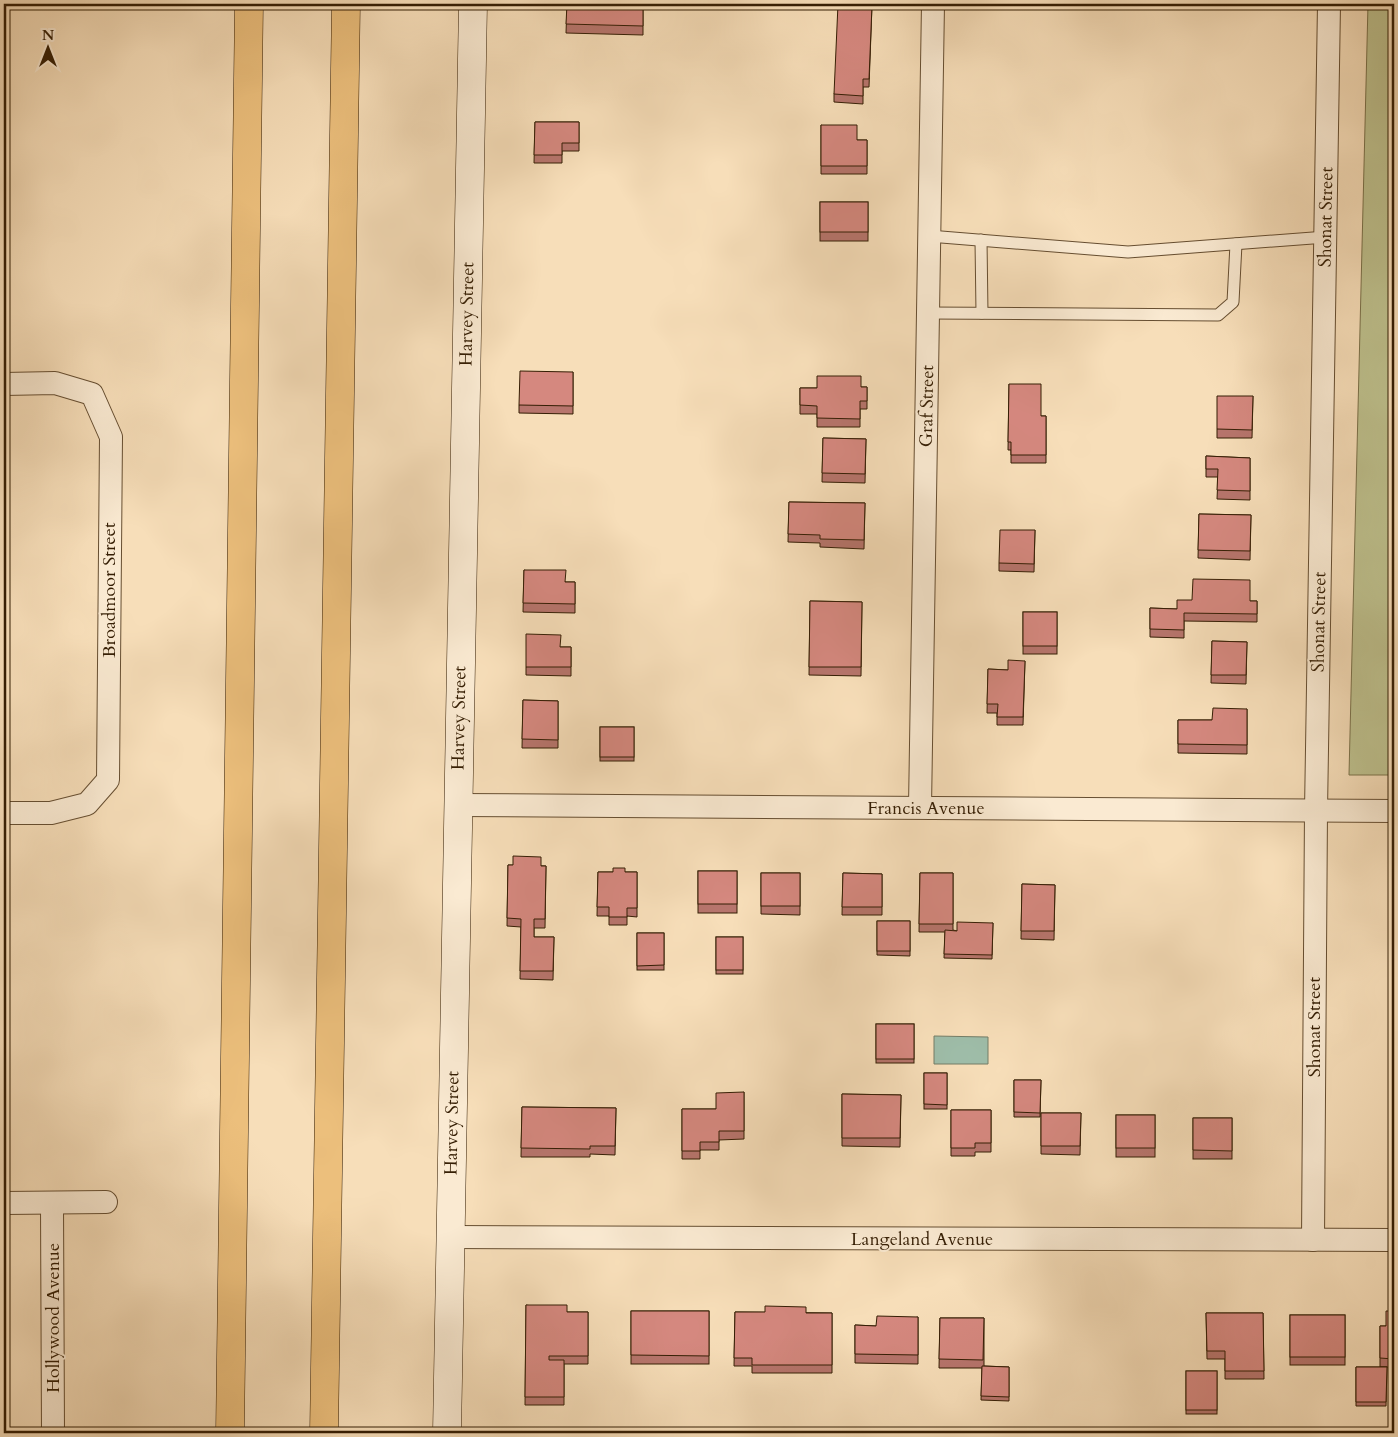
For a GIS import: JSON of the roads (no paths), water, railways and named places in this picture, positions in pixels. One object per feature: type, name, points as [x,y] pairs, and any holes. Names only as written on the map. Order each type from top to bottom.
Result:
[{"type":"highway","points":[[230,1433],[249,4]]},
{"type":"highway","points":[[324,1433],[346,4]]},
{"type":"street","name":"Harvey Street","points":[[447,1433],[473,4]]},
{"type":"street","name":"Graf Street","points":[[920,807],[933,4]]},
{"type":"street","name":"Shonat Street","points":[[1313,1240],[1316,811],[1329,4]]},
{"type":"street","name":"Broadmoor Street","points":[[4,384],[55,383],[92,394],[110,438],[108,780],[87,804],[51,813],[4,813]]},
{"type":"street","name":"Francis Avenue","points":[[457,806],[1394,811]]},
{"type":"street","points":[[4,1203],[106,1202]]},
{"type":"street","name":"Hollywood Avenue","points":[[52,1204],[53,1433]]},
{"type":"street","name":"Langeland Avenue","points":[[450,1237],[1394,1240]]},
{"type":"lane","points":[[930,236],[1128,252],[1326,237]]},
{"type":"lane","points":[[981,240],[982,313]]},
{"type":"lane","points":[[928,313],[1218,315],[1233,302],[1236,244]]}]
